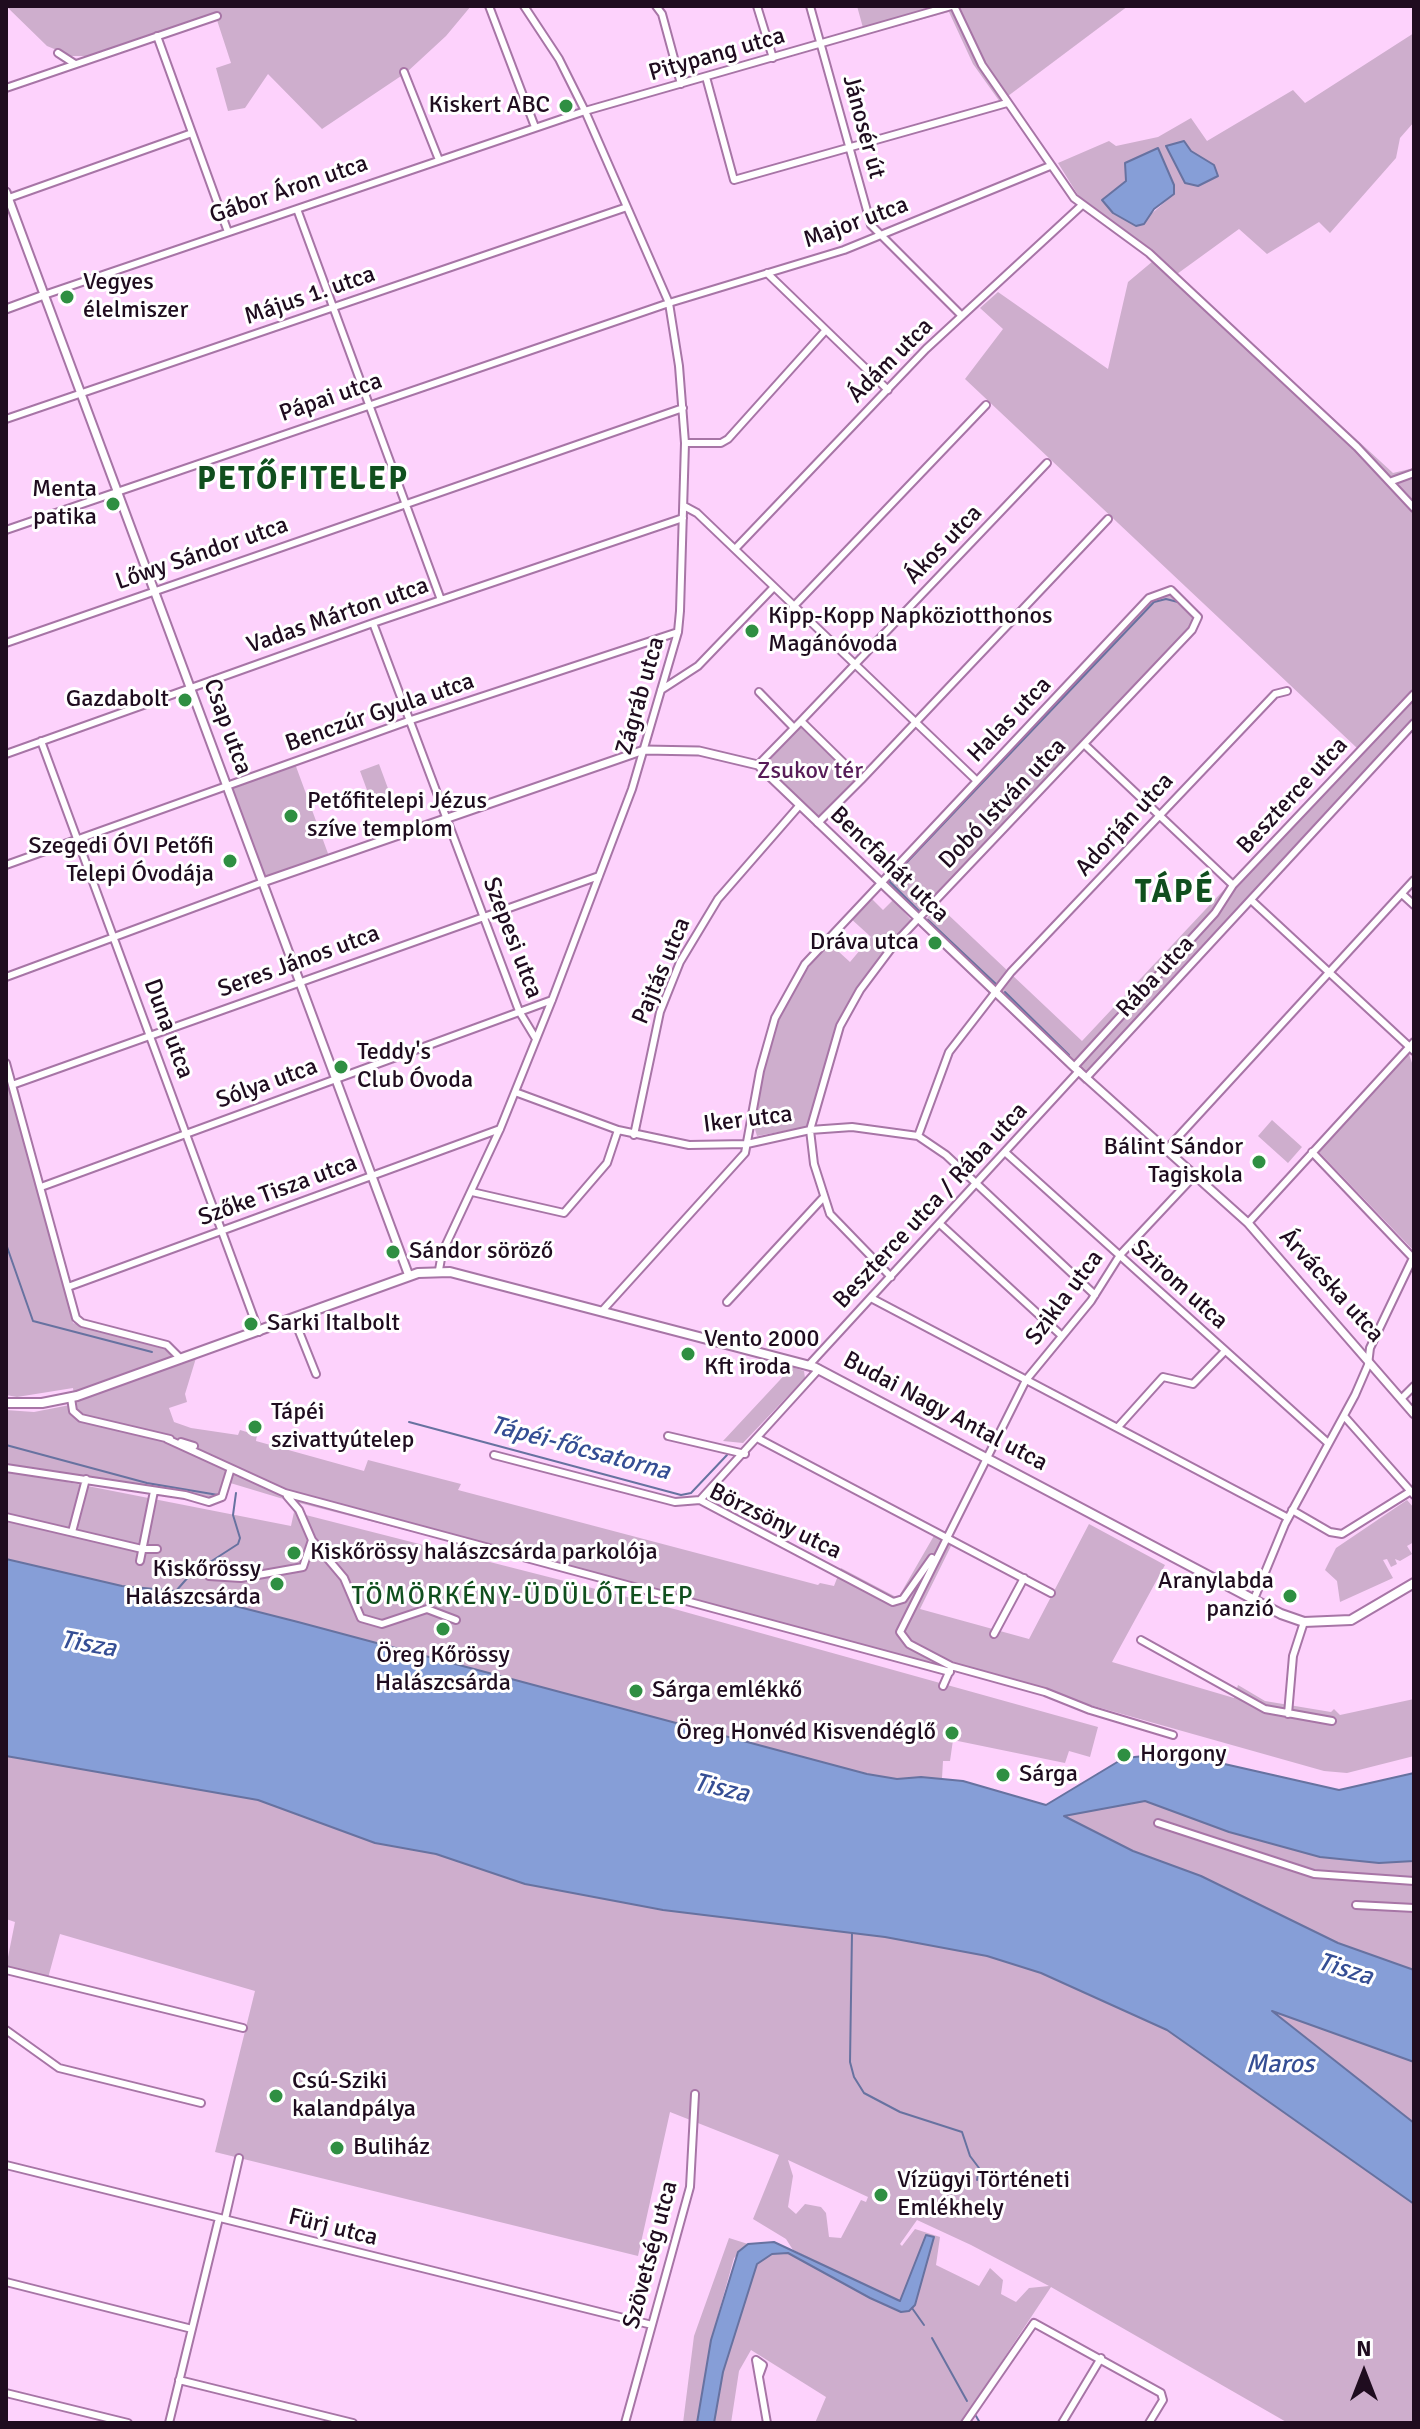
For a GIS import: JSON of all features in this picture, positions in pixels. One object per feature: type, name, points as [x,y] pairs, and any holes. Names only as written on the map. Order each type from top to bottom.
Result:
[{"type":"main road","name":"Budai Nagy Antal utca","points":[[6,1403],[71,1398],[409,1276],[439,1270],[819,1369],[1254,1599],[1304,1622],[1351,1620],[1414,1583]]},
{"type":"street","points":[[489,6],[535,127]]},
{"type":"street","name":"Zágráb utca","points":[[439,1270],[442,1253],[500,1129],[599,876],[644,750],[678,632],[685,443],[669,303],[585,111],[559,59],[524,6]]},
{"type":"street","points":[[656,6],[662,14],[681,84]]},
{"type":"street","points":[[757,6],[773,58]]},
{"type":"street","name":"Jánosér út","points":[[810,6],[871,225],[877,235],[962,316]]},
{"type":"street","points":[[952,6],[975,52],[1007,103],[1081,206],[1149,253],[1392,481],[1414,508]]},
{"type":"street","name":"Pitypang utca","points":[[585,111],[952,6]]},
{"type":"street","points":[[6,88],[217,16]]},
{"type":"street","points":[[157,36],[228,232]]},
{"type":"street","points":[[58,53],[75,64]]},
{"type":"street","points":[[404,72],[439,160]]},
{"type":"street","points":[[706,77],[734,180],[1007,103]]},
{"type":"street","name":"Gábor Áron utca","points":[[6,309],[585,111]]},
{"type":"street","points":[[7,196],[192,133]]},
{"type":"street","name":"Major utca","points":[[669,303],[844,250],[1050,166]]},
{"type":"street","name":"Csap utca","points":[[7,196],[409,1276]]},
{"type":"street","name":"Ádám utca","points":[[735,549],[962,316],[1081,206]]},
{"type":"street","name":"Május 1. utca","points":[[6,419],[627,207]]},
{"type":"street","points":[[297,209],[441,600]]},
{"type":"street","points":[[767,273],[888,390]]},
{"type":"street","name":"Pápai utca","points":[[6,530],[669,303]]},
{"type":"street","points":[[685,443],[721,443],[728,439],[825,331]]},
{"type":"street","points":[[793,607],[986,405]]},
{"type":"street","name":"Lőwy Sándor utca","points":[[6,643],[154,589],[683,408]]},
{"type":"street","name":"Ákos utca","points":[[801,721],[1047,463]]},
{"type":"street","points":[[1392,481],[1414,473]]},
{"type":"street","points":[[684,506],[697,513],[977,781]]},
{"type":"street","name":"Vadas Márton utca","points":[[6,754],[373,623],[683,518]]},
{"type":"street","points":[[818,823],[1108,519]]},
{"type":"street","points":[[661,690],[698,666],[773,588]]},
{"type":"street","name":"Halas utca","points":[[879,882],[1149,598],[1171,590],[1198,617]]},
{"type":"street","name":"Dobó István utca","points":[[891,1277],[842,1229],[822,1199],[810,1130],[840,1026],[876,968],[917,920],[1192,630],[1198,617]]},
{"type":"street","name":"Szepesi utca","points":[[373,623],[449,818],[519,1011],[536,1039]]},
{"type":"street","name":"Benczúr Gyula utca","points":[[6,865],[411,720],[678,632]]},
{"type":"street","name":"Adorján utca","points":[[918,1136],[949,1052],[994,992],[1275,694],[1287,691]]},
{"type":"street","points":[[759,692],[794,728]]},
{"type":"street","name":"Beszterce utca","points":[[1077,1069],[1215,913],[1233,885],[1414,694]]},
{"type":"street","points":[[6,977],[263,882],[644,750],[699,751],[758,765],[801,721],[861,780]]},
{"type":"street","name":"Rába utca","points":[[1086,1078],[1414,723]]},
{"type":"street","name":"Duna utca","points":[[41,741],[259,1332]]},
{"type":"street","points":[[1084,744],[1233,885]]},
{"type":"street","name":"Bencfahát utca","points":[[758,765],[917,920],[1166,1150]]},
{"type":"street","name":"Pajtás utca","points":[[634,1135],[660,1012],[680,962],[718,899],[799,806]]},
{"type":"street","name":"Seres János utca","points":[[12,1085],[599,876]]},
{"type":"street","points":[[1166,1150],[1414,880]]},
{"type":"street","points":[[602,1311],[745,1153],[765,1052],[785,995],[805,964],[879,882]]},
{"type":"street","points":[[1402,894],[1414,905]]},
{"type":"street","points":[[1248,1223],[1413,1046],[1251,900]]},
{"type":"street","name":"Sólya utca","points":[[41,1187],[552,1000]]},
{"type":"street","points":[[6,1063],[76,1318],[82,1323],[167,1345],[179,1360]]},
{"type":"street","name":"Beszterce utca / Rába utca","points":[[809,1365],[1006,1153],[1077,1069]]},
{"type":"street","name":"Iker utca","points":[[515,1092],[634,1135],[689,1145],[747,1144],[810,1130],[868,1127],[918,1136],[946,1155],[1095,1295]]},
{"type":"street","name":"Szőke Tisza utca","points":[[68,1287],[500,1129]]},
{"type":"street","points":[[472,1192],[564,1213],[607,1163],[618,1130]]},
{"type":"street","name":"Árvácska utca","points":[[1166,1150],[1248,1223],[1368,1357],[1414,1414]]},
{"type":"street","points":[[1254,1599],[1288,1518],[1368,1365],[1368,1357],[1413,1258],[1312,1152]]},
{"type":"street","name":"Szirom utca","points":[[1006,1153],[1328,1443]]},
{"type":"street","name":"Szikla utca","points":[[937,1554],[1026,1380],[1095,1295],[1120,1255],[1194,1176]]},
{"type":"street","points":[[727,1302],[822,1199]]},
{"type":"street","points":[[940,1224],[1062,1336]]},
{"type":"street","points":[[871,1298],[1288,1518]]},
{"type":"street","points":[[294,1319],[316,1374]]},
{"type":"street","points":[[1118,1427],[1163,1377],[1193,1384],[1225,1351]]},
{"type":"street","points":[[700,1500],[759,1439],[819,1369]]},
{"type":"street","points":[[1401,1399],[1414,1388]]},
{"type":"street","points":[[71,1398],[73,1411],[81,1418],[194,1446]]},
{"type":"street","points":[[1292,1510],[1330,1532],[1342,1534],[1412,1493],[1344,1416]]},
{"type":"street","points":[[668,1436],[745,1454]]},
{"type":"street","points":[[167,1439],[230,1471],[285,1493],[1045,1692],[1090,1710],[1173,1735]]},
{"type":"street","points":[[759,1439],[1051,1593]]},
{"type":"street","name":"Börzsöny utca","points":[[494,1455],[675,1502],[700,1500],[896,1602],[903,1599],[937,1554]]},
{"type":"street","points":[[6,1468],[215,1501],[225,1491],[230,1471]]},
{"type":"street","points":[[72,1532],[86,1479]]},
{"type":"street","points":[[140,1561],[154,1491]]},
{"type":"street","points":[[285,1493],[299,1510],[312,1540],[344,1578],[361,1618],[382,1624],[427,1609],[456,1620]]},
{"type":"street","points":[[6,1517],[142,1549],[157,1549]]},
{"type":"street","points":[[209,1576],[241,1578],[303,1567],[312,1540]]},
{"type":"street","points":[[937,1554],[900,1627],[902,1636],[950,1669]]},
{"type":"street","points":[[994,1634],[1024,1578]]},
{"type":"street","points":[[1288,1714],[1293,1656],[1304,1622]]},
{"type":"street","points":[[1141,1640],[1265,1709],[1332,1721]]},
{"type":"street","points":[[943,1686],[950,1669]]},
{"type":"street","points":[[1158,1823],[1314,1874],[1414,1881]]},
{"type":"street","points":[[1356,1905],[1414,1908]]},
{"type":"street","points":[[6,1970],[243,2028]]},
{"type":"street","points":[[6,2030],[59,2068],[201,2103]]},
{"type":"street","name":"Szövetség utca","points":[[625,2423],[690,2187],[695,2094]]},
{"type":"street","points":[[169,2423],[239,2158]]},
{"type":"street","name":"Fürj utca","points":[[6,2165],[652,2325]]},
{"type":"street","points":[[6,2282],[192,2329]]},
{"type":"street","points":[[965,2423],[1034,2323],[1101,2358],[1163,2396],[1149,2423]]},
{"type":"street","points":[[1062,2423],[1101,2358]]},
{"type":"street","points":[[759,2376],[767,2423]]},
{"type":"street","points":[[179,2380],[353,2423]]},
{"type":"street","points":[[6,2393],[128,2423]]},
{"type":"green space","points":[[6,6],[471,6],[446,36],[407,72],[322,129],[268,74],[245,108],[228,111],[216,68],[231,63],[215,14],[88,56],[71,56],[47,46]]},
{"type":"green space","points":[[857,6],[1128,6],[1000,102],[973,64],[949,12],[865,35]]},
{"type":"green space","points":[[1414,33],[1414,122],[1400,138],[1396,158],[1330,233],[1319,222],[1267,254],[1239,229],[1177,274],[1393,473],[1414,468],[1414,727],[1084,1084],[919,926],[939,906],[1082,1041],[1357,748],[965,379],[1003,329],[980,308],[998,292],[1108,369],[1128,282],[1159,256],[1081,200],[1058,163],[1109,141],[1116,146],[1158,137],[1191,118],[1207,141],[1293,90],[1305,103]],"holes":[[[1127,180],[1167,200],[1149,216],[1103,200]]]},
{"type":"green space","points":[[1168,591],[1193,614],[1195,618],[1189,631],[918,914],[884,881],[1151,598]]},
{"type":"green space","name":"Zsukov tér","points":[[801,721],[861,780],[818,823],[758,765]]},
{"type":"green space","points":[[294,761],[330,859],[263,882],[227,785]]},
{"type":"green space","points":[[379,764],[393,802],[374,809],[360,771]]},
{"type":"green space","points":[[869,896],[883,910],[893,900],[912,921],[872,968],[838,1025],[807,1127],[757,1136],[753,1123],[755,1108],[767,1055],[788,995],[828,942],[850,962],[871,937],[849,917]]},
{"type":"green space","points":[[1409,1054],[1414,1069],[1414,1251],[1319,1152]]},
{"type":"green space","points":[[6,1071],[73,1323],[196,1358],[185,1394],[187,1402],[169,1408],[174,1422],[191,1428],[238,1435],[240,1430],[257,1435],[256,1441],[364,1471],[368,1460],[461,1484],[458,1490],[818,1585],[834,1586],[841,1568],[898,1598],[935,1534],[952,1544],[920,1609],[1029,1639],[1089,1524],[1165,1565],[1112,1662],[1234,1698],[1238,1685],[1265,1701],[1331,1712],[1334,1709],[1340,1715],[1414,1699],[1414,1756],[1347,1773],[1324,1771],[1090,1705],[227,1482],[221,1495],[210,1500],[6,1466],[6,1410],[34,1412],[75,1404],[73,1388],[17,1397],[6,1395]]},
{"type":"green space","points":[[1272,1120],[1302,1147],[1288,1163],[1258,1136]]},
{"type":"green space","points":[[792,1367],[804,1371],[805,1378],[743,1443],[723,1441]]},
{"type":"green space","points":[[6,1470],[291,1526],[294,1512],[678,1610],[1098,1727],[1090,1757],[1069,1751],[1065,1763],[953,1740],[950,1761],[943,1761],[942,1778],[897,1779],[867,1774],[176,1591],[122,1586],[6,1559]]},
{"type":"green space","points":[[1407,1500],[1414,1508],[1414,1542],[1407,1546],[1412,1554],[1400,1561],[1395,1559],[1397,1564],[1391,1567],[1387,1559],[1383,1560],[1393,1578],[1340,1602],[1337,1581],[1325,1570],[1336,1548]]},
{"type":"green space","points":[[6,1756],[258,1800],[375,1843],[436,1854],[663,1910],[885,1937],[987,1956],[1041,1973],[1167,2030],[1414,2204],[1414,2423],[1288,2423],[1051,2287],[961,2423],[815,2423],[826,2397],[751,2350],[739,2371],[731,2423],[714,2423],[723,2372],[757,2264],[772,2254],[788,2253],[901,2312],[908,2311],[915,2305],[926,2235],[904,2295],[900,2301],[894,2299],[793,2250],[786,2239],[753,2219],[779,2155],[670,2112],[638,2256],[215,2152],[255,1991],[60,1934],[48,1978],[6,1967],[15,1922],[6,1919]],"holes":[[[788,2160],[868,2197],[866,2202],[861,2200],[841,2238],[829,2237],[826,2213],[821,2207],[805,2204],[796,2214],[788,2207],[793,2176]],[[917,2220],[971,2245],[1049,2286],[1029,2288],[1016,2302],[1001,2294],[1003,2280],[990,2268],[979,2286],[936,2265],[940,2237],[915,2229],[902,2246],[900,2244]]]},
{"type":"green space","points":[[1145,1801],[1229,1832],[1379,1863],[1414,1861],[1414,1970],[1338,1943],[1201,1876],[1133,1851],[1063,1815]]},
{"type":"green space","points":[[1270,2009],[1414,2062],[1414,2123],[1305,2039]]},
{"type":"green space","points":[[729,2238],[748,2244],[734,2258],[711,2340],[697,2423],[683,2423],[694,2336]]},
{"type":"water","points":[[1184,141],[1191,151],[1214,165],[1218,176],[1198,186],[1185,183],[1166,146]]},
{"type":"water","points":[[1158,148],[1174,185],[1174,194],[1154,209],[1144,224],[1136,226],[1113,213],[1102,200],[1126,181],[1125,163]]},
{"type":"water","points":[[6,1559],[122,1586],[176,1591],[867,1774],[897,1779],[921,1777],[963,1781],[1046,1805],[1124,1758],[1176,1753],[1339,1790],[1414,1773],[1414,1861],[1379,1863],[1320,1857],[1229,1832],[1145,1801],[1064,1816],[1133,1851],[1201,1876],[1338,1943],[1414,1970],[1414,2062],[1272,2011],[1414,2123],[1414,2204],[1167,2030],[1041,1973],[987,1956],[885,1937],[663,1910],[525,1884],[436,1854],[375,1843],[258,1800],[6,1756]]},
{"type":"water","points":[[926,2235],[934,2237],[915,2305],[909,2311],[901,2312],[870,2298],[788,2253],[772,2254],[757,2264],[723,2372],[714,2423],[697,2423],[711,2340],[738,2252],[748,2244],[774,2242],[900,2301]]},
{"type":"waterway","points":[[889,881],[1154,602],[1166,599],[1178,602]]},
{"type":"waterway","points":[[889,881],[919,911]]},
{"type":"waterway","points":[[928,920],[997,985]]},
{"type":"waterway","points":[[1005,992],[1069,1055]]},
{"type":"waterway","points":[[6,1244],[33,1321],[152,1352]]},
{"type":"waterway","name":"Tápéi-főcsatorna","points":[[409,1422],[681,1495],[691,1493],[727,1455]]},
{"type":"waterway","points":[[6,1445],[147,1483],[218,1495]]},
{"type":"waterway","points":[[176,1591],[190,1575],[238,1544],[240,1538],[233,1515],[236,1493]]},
{"type":"waterway","points":[[852,1933],[850,2062],[854,2077],[864,2093],[900,2112],[962,2132],[970,2156],[979,2168],[977,2180]]},
{"type":"waterway","points":[[912,2308],[924,2325]]},
{"type":"waterway","points":[[932,2338],[967,2401]]},
{"type":"waterway","points":[[976,2416],[980,2423]]},
{"type":"place","name":"Kiskert ABC","points":[[566,106]]},
{"type":"place","name":"Vegyes élelmiszer","points":[[67,297]]},
{"type":"place","name":"Menta patika","points":[[113,504]]},
{"type":"place","name":"Kipp-Kopp Napköziotthonos Magánóvoda","points":[[752,631]]},
{"type":"place","name":"Gazdabolt","points":[[185,700]]},
{"type":"place","name":"Petőfitelepi Jézus szíve templom","points":[[291,816]]},
{"type":"place","name":"Szegedi ÓVI Petőfi Telepi Óvodája","points":[[230,861]]},
{"type":"place","name":"Dráva utca","points":[[935,943]]},
{"type":"place","name":"Teddy's Club Óvoda","points":[[341,1067]]},
{"type":"place","name":"Bálint Sándor Tagiskola","points":[[1259,1162]]},
{"type":"place","name":"Sándor söröző","points":[[393,1252]]},
{"type":"place","name":"Sarki Italbolt","points":[[251,1324]]},
{"type":"place","name":"Vento 2000 Kft iroda","points":[[688,1354]]},
{"type":"place","name":"Tápéi szivattyútelep","points":[[255,1427]]},
{"type":"place","name":"Kiskőrössy halászcsárda parkolója","points":[[294,1553]]},
{"type":"place","name":"Kiskőrössy Halászcsárda","points":[[277,1584]]},
{"type":"place","name":"Aranylabda panzió","points":[[1290,1596]]},
{"type":"place","name":"Öreg Kőrössy Halászcsárda","points":[[443,1629]]},
{"type":"place","name":"Sárga emlékkő","points":[[636,1691]]},
{"type":"place","name":"Öreg Honvéd Kisvendéglő","points":[[952,1733]]},
{"type":"place","name":"Horgony","points":[[1124,1755]]},
{"type":"place","name":"Sárga","points":[[1003,1775]]},
{"type":"place","name":"Csú-Sziki kalandpálya","points":[[276,2096]]},
{"type":"place","name":"Buliház","points":[[337,2148]]},
{"type":"place","name":"Vízügyi Történeti Emlékhely","points":[[881,2195]]},
{"type":"district","name":"PETŐFITELEP","points":[[303,481]]},
{"type":"district","name":"TÁPÉ","points":[[1175,894]]},
{"type":"district","name":"TÖMÖRKÉNY-ÜDÜLŐTELEP","points":[[523,1597]]},
{"type":"water label","name":"Tisza","points":[[88,1645]]},
{"type":"water label","name":"Tisza","points":[[721,1789]]},
{"type":"water label","name":"Tisza","points":[[1345,1970]]},
{"type":"water label","name":"Maros","points":[[1280,2065]]}]
